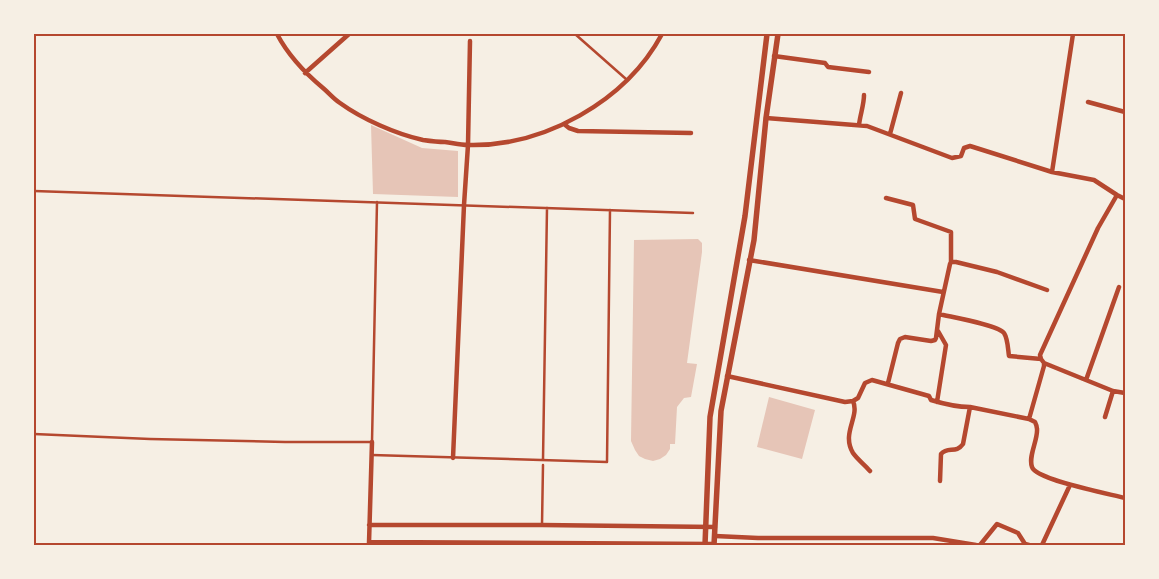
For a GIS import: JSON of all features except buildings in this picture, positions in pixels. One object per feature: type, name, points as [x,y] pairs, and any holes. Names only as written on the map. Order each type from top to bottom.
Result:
[{"type":"street","points":[[277,34],[282,44],[305,73],[340,103],[380,126],[423,140],[468,145],[497,143],[525,138],[564,124],[587,112],[627,80],[655,46],[662,34]]},
{"type":"street","points":[[305,73],[349,34]]},
{"type":"street","points":[[705,544],[710,417],[745,216],[767,34]]},
{"type":"street","points":[[372,442],[369,544],[714,545],[720,411],[757,216],[766,118],[778,34]]},
{"type":"street","points":[[1052,172],[1073,34]]},
{"type":"street","points":[[454,458],[468,145],[470,41]]},
{"type":"street","points":[[774,56],[825,63],[828,67],[869,72]]},
{"type":"street","points":[[890,134],[901,93]]},
{"type":"street","points":[[858,125],[864,103],[864,95]]},
{"type":"street","points":[[1088,102],[1125,112]]},
{"type":"street","points":[[766,118],[867,126],[952,158],[960,156],[964,148],[970,146],[1052,172],[1094,180],[1125,199]]},
{"type":"street","points":[[564,124],[568,128],[578,131],[691,133]]},
{"type":"street","points":[[1029,419],[1042,361],[1040,355],[1098,228],[1117,195]]},
{"type":"street","points":[[886,198],[913,204],[915,219],[951,232],[951,262],[939,314],[936,338],[932,341],[905,337],[900,339],[888,383]]},
{"type":"street","points":[[749,260],[944,292]]},
{"type":"street","points":[[951,262],[997,272],[1047,290]]},
{"type":"street","points":[[1086,380],[1119,287]]},
{"type":"street","points":[[939,314],[1000,330],[1004,334],[1009,356],[1042,361],[1113,391],[1125,393]]},
{"type":"street","points":[[937,330],[946,345],[937,402]]},
{"type":"street","points":[[727,376],[845,402],[858,398],[865,383],[872,380],[929,396],[931,400],[937,402],[1029,419],[1035,422],[1037,429],[1031,462],[1032,469],[1037,474],[1070,485],[1125,498]]},
{"type":"street","points":[[1105,417],[1113,391]]},
{"type":"street","points":[[853,401],[855,407],[848,437],[853,453],[870,471]]},
{"type":"street","points":[[940,481],[941,454],[945,450],[960,448],[963,444],[970,407]]},
{"type":"street","points":[[1042,545],[1070,485]]},
{"type":"street","points":[[715,536],[933,538],[978,545],[997,524],[1018,533],[1025,544],[1029,545]]},
{"type":"street","points":[[369,525],[715,527]]},
{"type":"street","points":[[774,538],[774,545]]},
{"type":"lane","points":[[575,34],[627,80]]},
{"type":"lane","points":[[34,191],[693,213]]},
{"type":"lane","points":[[34,434],[150,440],[372,442],[377,202]]},
{"type":"lane","points":[[543,460],[546,208]]},
{"type":"lane","points":[[372,455],[607,462],[610,210]]},
{"type":"lane","points":[[542,525],[543,465]]}]
